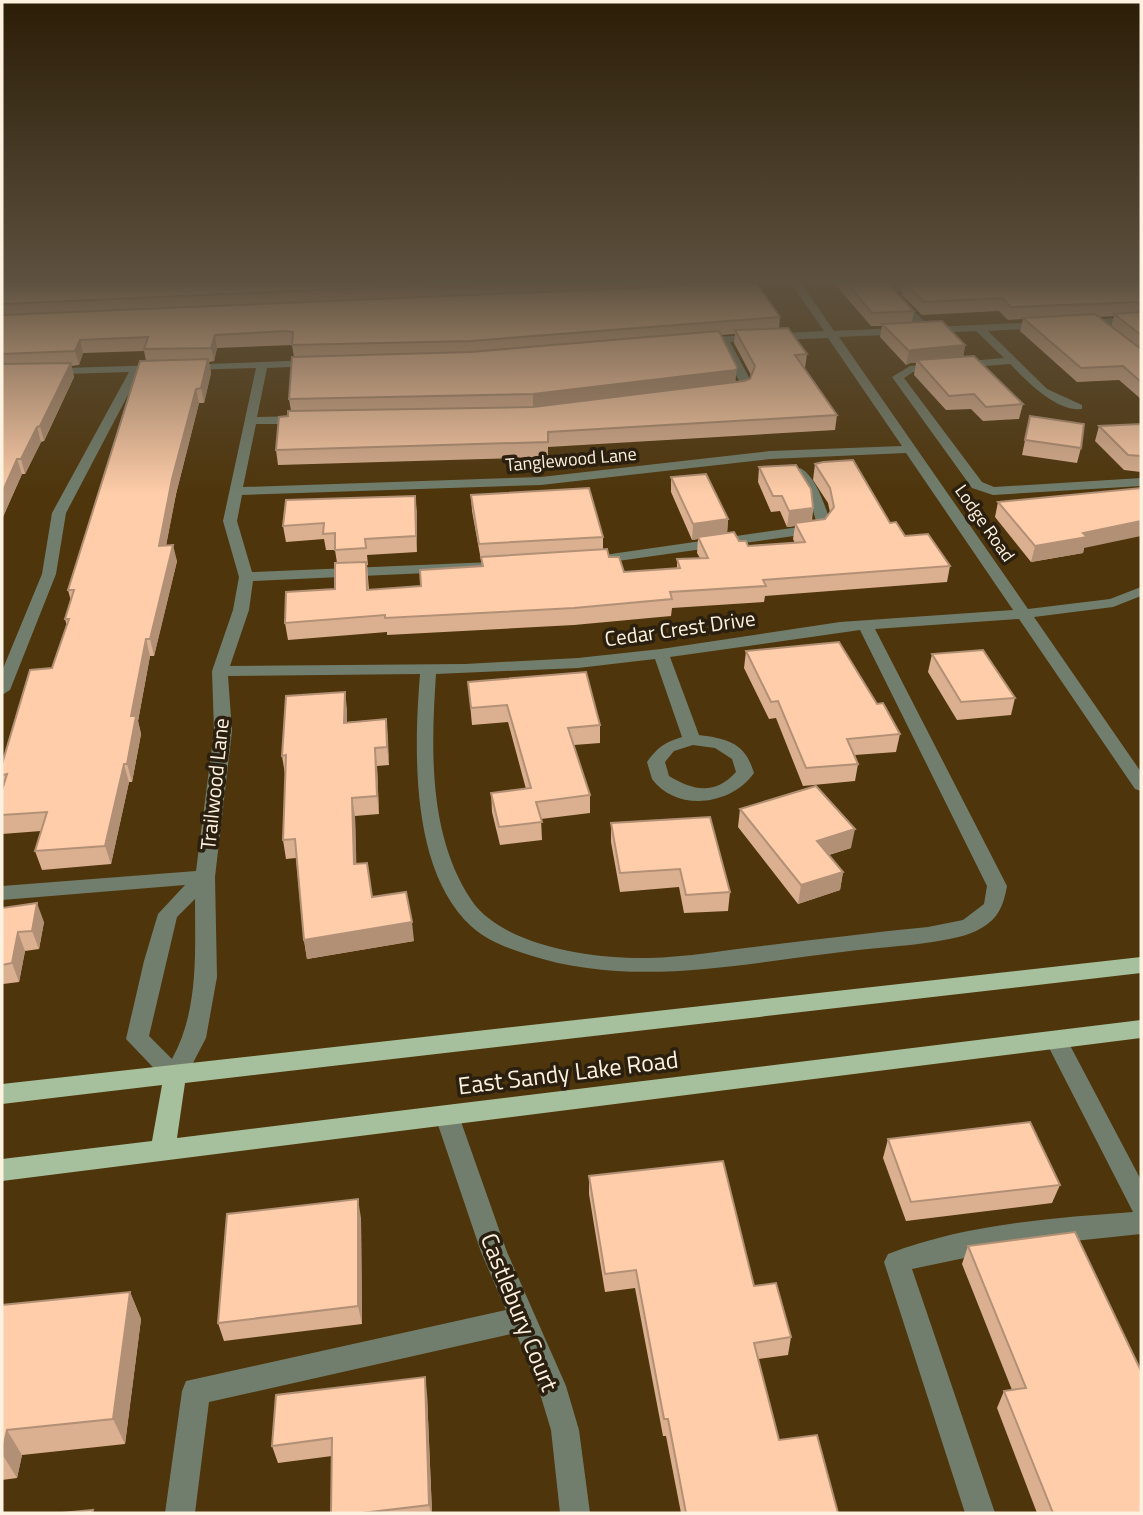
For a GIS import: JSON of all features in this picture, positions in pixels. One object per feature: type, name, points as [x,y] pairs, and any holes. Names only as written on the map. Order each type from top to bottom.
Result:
[{"type":"main road","name":"East Sandy Lake Road","points":[[2,1094],[1141,965]]},
{"type":"main road","name":"East Sandy Lake Road","points":[[2,1170],[1141,1029]]},
{"type":"main road","points":[[163,1148],[175,1075]]},
{"type":"street","points":[[718,394],[742,390],[745,381],[731,354]]},
{"type":"street","name":"Lodge Road","points":[[844,354],[1141,785]]},
{"type":"street","points":[[1005,354],[1043,391],[1078,407]]},
{"type":"street","points":[[1012,361],[910,369],[898,377],[977,485],[993,491],[1141,482]]},
{"type":"street","points":[[2,373],[326,362]]},
{"type":"street","name":"Trailwood Lane","points":[[205,877],[168,914],[140,1021],[138,1040],[175,1075],[195,1038],[206,977],[205,877],[223,731],[220,671],[241,610],[246,578],[230,522],[262,364]]},
{"type":"street","points":[[2,690],[49,574],[59,513],[136,369]]},
{"type":"street","points":[[250,421],[317,420]]},
{"type":"street","name":"Tanglewood Lane","points":[[235,491],[541,481],[789,454],[910,449]]},
{"type":"street","points":[[585,562],[817,529],[823,521],[818,504],[789,454]]},
{"type":"street","points":[[246,578],[501,565]]},
{"type":"street","name":"Cedar Crest Drive","points":[[220,671],[428,670],[578,663],[865,625],[1024,614],[1113,603],[1141,592]]},
{"type":"street","points":[[428,670],[423,743],[429,814],[447,871],[466,909],[495,935],[546,953],[638,966],[928,934],[969,926],[993,907],[997,886],[865,625]]},
{"type":"street","points":[[661,654],[692,740]]},
{"type":"street","points":[[692,740],[719,743],[740,756],[745,773],[734,789],[709,796],[690,794],[681,792],[661,779],[656,762],[668,747],[692,740]]},
{"type":"street","points":[[2,893],[205,877]]},
{"type":"street","points":[[1056,1040],[1141,1204]]},
{"type":"street","name":"Castlebury Court","points":[[447,1116],[494,1252],[552,1386],[565,1430],[575,1513]]},
{"type":"street","points":[[980,1513],[897,1262],[955,1245],[1056,1229],[1141,1223]]},
{"type":"street","points":[[180,1513],[196,1391],[522,1319]]},
{"type":"building","points":[[409,354],[730,354],[737,367],[736,370],[533,394],[289,399],[292,357]]},
{"type":"building","points":[[748,354],[807,354],[795,355],[837,415],[548,432],[548,442],[276,450],[279,417],[288,416],[288,411],[533,407],[744,381],[750,379],[755,366]]},
{"type":"building","points":[[1064,354],[1141,354],[1141,382],[1123,366],[1081,368]]},
{"type":"building","points":[[974,356],[1023,404],[986,407],[974,394],[949,396],[917,360]]},
{"type":"building","points":[[208,359],[201,388],[196,389],[172,479],[159,546],[173,545],[150,639],[146,639],[131,716],[136,716],[127,764],[124,764],[105,846],[35,851],[47,812],[2,815],[2,790],[7,774],[2,775],[2,764],[30,670],[52,668],[69,619],[65,619],[74,590],[68,590],[140,361]]},
{"type":"building","points":[[71,363],[40,426],[37,427],[21,459],[17,459],[2,493],[2,364]]},
{"type":"building","points":[[1030,416],[1084,424],[1081,448],[1025,440]]},
{"type":"building","points":[[1141,424],[1141,456],[1128,455],[1099,426]]},
{"type":"building","points":[[853,460],[890,523],[896,522],[905,536],[928,534],[950,566],[763,580],[766,586],[670,592],[672,599],[574,608],[385,618],[385,615],[285,623],[286,592],[335,589],[335,563],[366,562],[367,590],[421,586],[420,570],[483,566],[481,557],[607,549],[609,557],[619,557],[624,572],[680,568],[677,559],[708,558],[698,537],[734,532],[739,541],[746,541],[748,546],[805,542],[795,523],[825,519],[834,507],[830,488],[815,464]]},
{"type":"building","points":[[796,465],[811,489],[813,508],[789,511],[782,496],[773,496],[759,467]]},
{"type":"building","points":[[706,474],[728,519],[693,524],[671,477]]},
{"type":"building","points":[[589,488],[603,537],[479,544],[471,495]]},
{"type":"building","points":[[1141,488],[1141,521],[1083,533],[1087,537],[1035,546],[998,502]]},
{"type":"building","points":[[415,496],[416,536],[365,539],[366,548],[335,550],[335,533],[323,534],[324,523],[283,526],[286,500]]},
{"type":"building","points":[[839,642],[877,704],[883,703],[900,734],[847,739],[858,764],[806,768],[778,701],[771,702],[746,651]]},
{"type":"building","points":[[983,650],[1015,698],[961,702],[932,654]]},
{"type":"building","points":[[586,672],[600,725],[568,728],[590,795],[536,802],[542,822],[499,827],[491,793],[531,788],[507,705],[471,708],[468,682]]},
{"type":"building","points":[[345,692],[344,723],[386,719],[387,747],[375,748],[377,796],[352,798],[354,864],[367,863],[372,897],[406,892],[412,922],[304,940],[295,839],[283,840],[286,755],[282,756],[286,696]]},
{"type":"building","points":[[816,786],[855,829],[817,841],[843,872],[801,885],[740,809]]},
{"type":"building","points":[[710,817],[730,892],[686,895],[680,869],[620,873],[611,823]]},
{"type":"building","points":[[37,903],[32,931],[18,932],[12,963],[2,965],[2,908]]},
{"type":"building","points":[[1030,1122],[1060,1185],[911,1202],[888,1139]]},
{"type":"building","points":[[723,1161],[754,1286],[776,1283],[791,1337],[754,1343],[779,1440],[817,1435],[838,1513],[686,1513],[668,1419],[664,1419],[636,1270],[605,1274],[589,1176]]},
{"type":"building","points":[[358,1199],[358,1306],[218,1323],[227,1214]]},
{"type":"building","points":[[1075,1232],[1141,1371],[1141,1513],[1053,1513],[1004,1391],[1026,1388],[968,1246]]},
{"type":"building","points":[[130,1292],[113,1419],[7,1430],[2,1453],[2,1305]]},
{"type":"building","points":[[425,1377],[429,1505],[362,1513],[331,1513],[332,1438],[272,1446],[276,1395]]},
{"type":"building","points":[[93,1510],[92,1513],[62,1513]]}]
